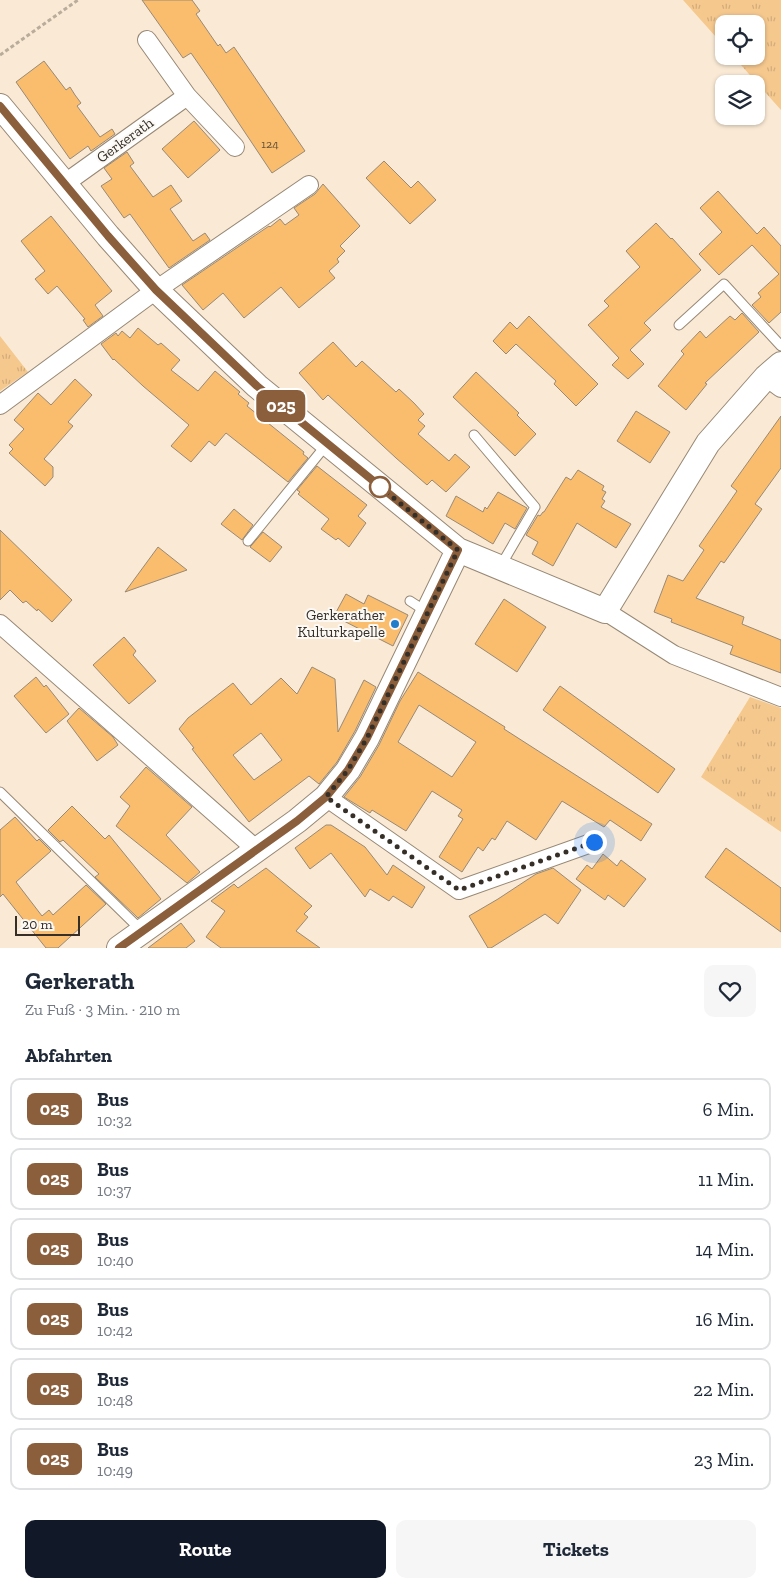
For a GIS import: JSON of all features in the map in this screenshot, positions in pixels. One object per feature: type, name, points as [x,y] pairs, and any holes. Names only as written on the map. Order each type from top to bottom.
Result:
[{"type":"street","points":[[147,40],[186,96],[234,147]]},
{"type":"street","name":"Gerkerath","points":[[64,184],[186,96]]},
{"type":"street","points":[[0,106],[64,184],[156,290],[257,386],[458,550],[605,611],[674,655],[781,697]]},
{"type":"street","points":[[0,405],[156,290],[310,185]]},
{"type":"street","points":[[605,611],[708,443],[776,377]]},
{"type":"street","points":[[119,948],[297,821],[326,797],[348,770],[367,738],[419,607],[458,550]]},
{"type":"street","points":[[0,624],[257,850]]},
{"type":"street","points":[[326,797],[459,890],[594,842]]},
{"type":"lane","points":[[679,325],[724,284],[781,346]]},
{"type":"lane","points":[[474,435],[535,507],[500,567]]},
{"type":"lane","points":[[248,541],[327,444]]},
{"type":"lane","points":[[0,792],[142,932]]},
{"type":"path","points":[[0,54],[78,0]]},
{"type":"green space","points":[[683,0],[781,0],[781,110],[765,92],[765,75],[750,75],[741,65],[765,65],[765,15],[715,15],[715,36]]},
{"type":"green space","points":[[0,336],[28,372],[0,391]]},
{"type":"green space","points":[[750,697],[781,708],[781,832],[701,777]]},
{"type":"building","points":[[142,0],[192,0],[200,11],[196,14],[218,46],[220,44],[226,53],[234,47],[305,151],[272,173],[191,53],[183,58]]},
{"type":"building","points":[[44,61],[66,90],[70,87],[81,103],[77,106],[100,137],[112,129],[115,134],[91,151],[88,146],[70,159],[16,82]]},
{"type":"building","points":[[194,121],[220,150],[188,178],[162,149]]},
{"type":"building","points":[[127,152],[134,163],[130,166],[153,197],[171,185],[182,201],[170,209],[193,241],[205,233],[210,240],[169,268],[130,214],[124,218],[101,186],[112,179],[104,168]]},
{"type":"building","points":[[384,161],[411,188],[418,181],[436,200],[410,224],[366,178]]},
{"type":"building","points":[[323,184],[360,226],[340,246],[345,251],[337,259],[339,262],[329,271],[335,278],[299,308],[281,287],[244,318],[223,293],[203,310],[182,285],[280,219],[285,225],[299,215],[294,208],[315,194]]},
{"type":"building","points":[[718,191],[757,234],[764,227],[781,246],[781,312],[769,323],[752,305],[761,297],[758,293],[779,274],[752,245],[719,275],[699,254],[722,232],[700,208]]},
{"type":"building","points":[[51,216],[112,291],[95,305],[103,316],[88,327],[83,320],[85,319],[57,286],[48,294],[35,279],[45,271],[21,241]]},
{"type":"building","points":[[656,223],[701,270],[644,323],[651,330],[630,350],[644,364],[628,379],[612,365],[619,358],[588,325],[609,306],[604,301],[640,267],[626,251]]},
{"type":"building","points":[[742,313],[759,332],[705,383],[707,384],[686,410],[658,386],[684,354],[681,351],[700,331],[706,338],[730,316],[735,320]]},
{"type":"building","points":[[529,316],[598,384],[576,406],[554,384],[556,381],[516,344],[506,354],[493,341],[510,322],[517,329]]},
{"type":"building","points":[[138,328],[158,345],[161,343],[180,360],[171,370],[198,391],[215,371],[240,392],[238,394],[249,403],[247,406],[304,452],[303,454],[308,458],[288,482],[226,433],[215,446],[209,441],[191,462],[171,446],[189,425],[113,360],[101,344],[116,333],[118,336],[122,331],[130,338]]},
{"type":"building","points":[[333,342],[356,367],[362,361],[396,392],[399,389],[414,403],[424,414],[418,420],[425,426],[418,434],[449,461],[455,454],[470,467],[446,492],[432,480],[427,485],[328,395],[323,400],[299,373]]},
{"type":"building","points":[[476,372],[519,413],[517,415],[536,434],[515,456],[453,397]]},
{"type":"building","points":[[75,379],[92,395],[68,422],[73,426],[44,459],[53,467],[53,477],[45,486],[9,453],[13,449],[9,445],[24,429],[14,420],[38,393],[51,405]]},
{"type":"building","points":[[636,411],[670,432],[650,463],[617,441]]},
{"type":"building","points":[[781,416],[781,468],[755,504],[762,509],[724,563],[721,561],[696,598],[744,617],[742,624],[781,640],[781,673],[730,654],[733,646],[671,622],[672,619],[654,612],[668,575],[683,581],[704,550],[699,546],[737,491],[731,486]]},
{"type":"building","points":[[317,466],[367,505],[358,516],[366,523],[349,547],[338,538],[336,540],[321,529],[329,519],[298,494],[300,492],[297,490]]},
{"type":"building","points":[[578,470],[604,486],[602,490],[606,492],[602,499],[605,501],[601,507],[631,524],[616,548],[577,523],[553,566],[532,554],[538,542],[526,535],[538,515],[540,516],[544,512],[566,477],[571,480]]},
{"type":"building","points":[[498,492],[527,508],[515,529],[505,523],[493,544],[446,516],[456,496],[483,512]]},
{"type":"building","points":[[234,509],[253,525],[242,540],[221,524]]},
{"type":"building","points":[[0,530],[72,600],[52,622],[26,601],[23,603],[10,590],[0,600]]},
{"type":"building","points":[[263,532],[282,547],[270,562],[250,547]]},
{"type":"building","points":[[158,547],[187,570],[125,592]]},
{"type":"building","points":[[346,594],[364,604],[368,595],[408,615],[393,646],[334,616]]},
{"type":"building","points":[[504,599],[546,627],[517,672],[475,644]]},
{"type":"building","points":[[124,637],[136,651],[133,655],[156,681],[129,704],[93,665]]},
{"type":"building","points":[[312,667],[335,679],[338,732],[364,680],[376,687],[355,731],[337,762],[319,784],[309,776],[249,822],[192,749],[194,748],[179,729],[188,718],[233,683],[251,705],[281,678],[297,694]],"holes":[[[261,733],[282,760],[254,780],[233,755]]]},
{"type":"building","points":[[418,672],[652,824],[641,841],[610,820],[604,827],[562,801],[536,840],[507,821],[495,840],[492,838],[483,851],[478,847],[462,872],[439,857],[463,819],[458,816],[462,810],[432,791],[406,831],[372,810],[370,813],[344,797],[360,777],[379,745],[400,701]],"holes":[[[419,705],[476,742],[452,777],[398,742]]]},
{"type":"building","points":[[36,677],[44,687],[46,685],[69,714],[46,733],[14,696]]},
{"type":"building","points":[[560,686],[675,769],[658,793],[543,710]]},
{"type":"building","points":[[79,708],[113,737],[118,745],[97,761],[67,721]]},
{"type":"building","points":[[146,767],[192,807],[166,835],[200,872],[187,883],[116,826],[130,806],[120,797]]},
{"type":"building","points":[[72,806],[105,839],[109,835],[161,899],[138,918],[95,877],[99,874],[63,840],[60,842],[48,830]]},
{"type":"building","points":[[15,817],[37,841],[39,839],[51,851],[16,882],[42,916],[49,910],[53,915],[86,885],[106,904],[58,948],[46,948],[3,894],[0,897],[0,830]]},
{"type":"building","points":[[326,825],[331,825],[365,847],[387,875],[393,865],[425,887],[412,908],[393,896],[389,901],[370,889],[365,897],[331,853],[310,869],[295,848]]},
{"type":"building","points":[[726,848],[781,888],[781,932],[705,877]]},
{"type":"building","points":[[603,854],[617,866],[621,860],[646,879],[624,907],[608,895],[605,900],[576,879],[587,865],[592,869]]},
{"type":"building","points":[[266,868],[312,906],[304,914],[308,917],[296,931],[320,948],[221,948],[206,937],[225,911],[211,901],[234,884],[238,888]]},
{"type":"building","points":[[553,868],[581,890],[558,924],[545,914],[491,948],[488,948],[469,916],[536,874]]},
{"type":"building","points":[[181,923],[195,941],[186,948],[148,948]]},
{"type":"bus line","name":"025","points":[[0,106],[108,236],[156,290],[257,386],[458,550],[367,738],[348,770],[326,797],[297,821],[119,948]]},
{"type":"place","name":"Gerkerather Kulturkapelle","points":[[395,624]]},
{"type":"route","points":[[380,487],[458,550],[367,738],[348,770],[326,797],[459,890],[594,842]]}]
